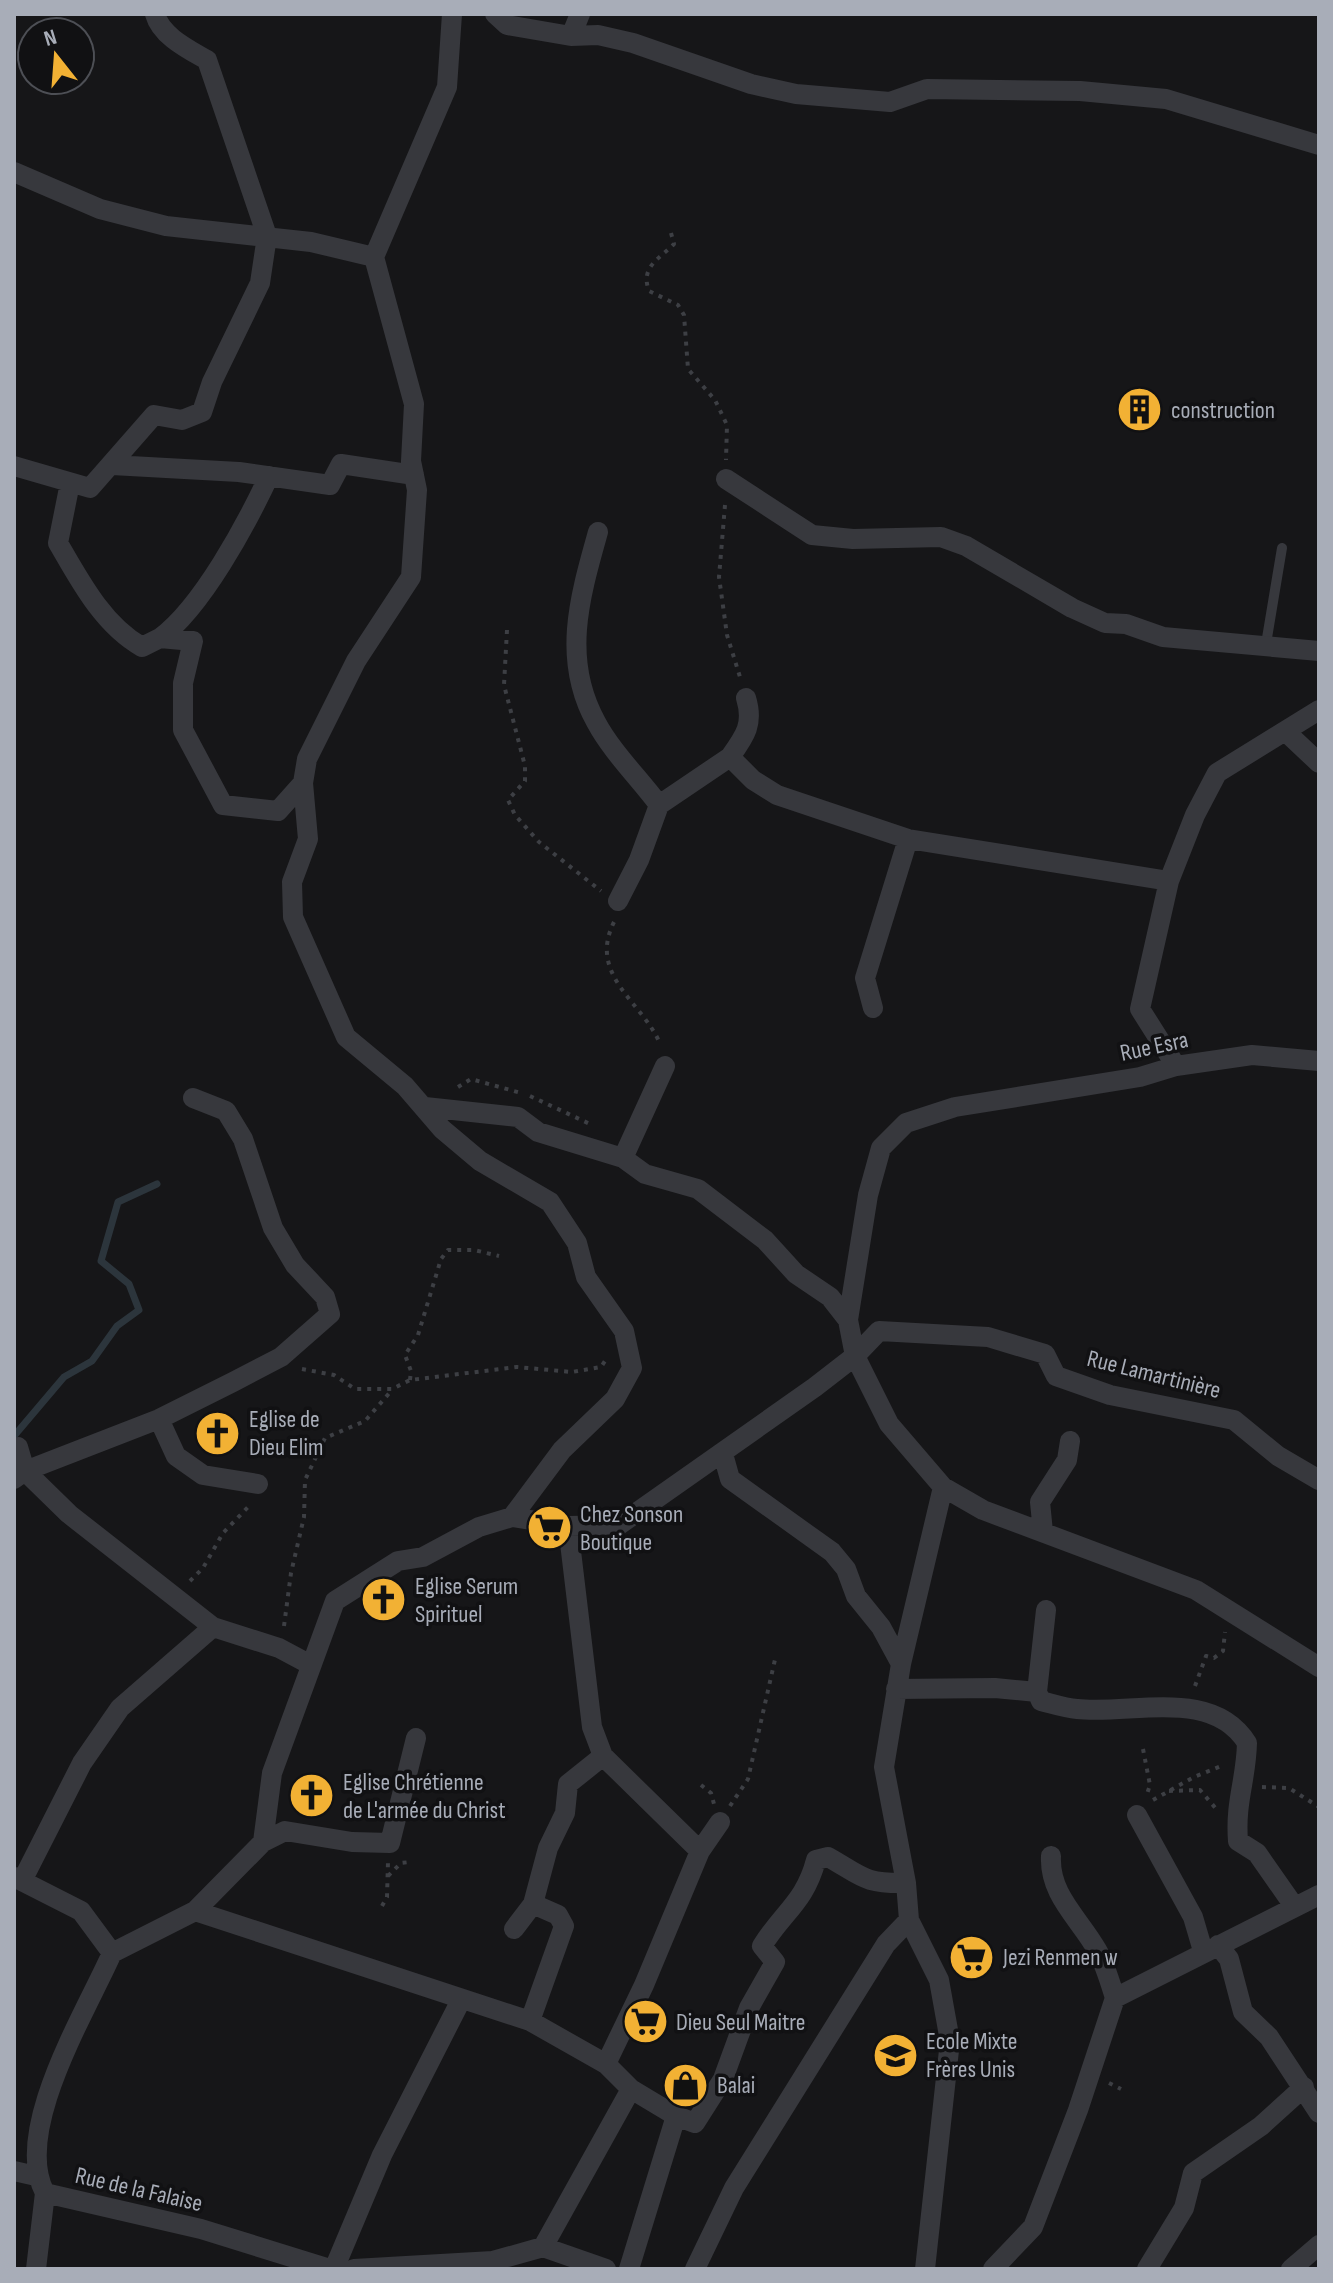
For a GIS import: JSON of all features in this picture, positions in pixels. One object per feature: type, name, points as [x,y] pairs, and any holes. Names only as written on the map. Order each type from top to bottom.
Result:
[{"type":"street","points":[[14,466],[90,488],[112,465],[139,428],[154,415],[182,420],[202,412],[212,382],[260,283],[267,236],[207,60],[177,43],[156,20],[155,14]]},
{"type":"street","points":[[452,14],[447,87],[374,257],[414,404],[411,461],[417,490],[411,577],[356,661],[307,759],[303,783],[308,839],[292,882],[293,917],[346,1037],[480,1161],[550,1202],[577,1243],[586,1277],[624,1331],[632,1368],[615,1399],[562,1450],[512,1517]]},
{"type":"street","points":[[495,14],[507,25],[571,36],[598,35],[633,43],[751,84],[796,94],[890,102],[927,89],[955,88],[1166,99],[1259,130],[1319,145]]},
{"type":"street","points":[[571,36],[580,14]]},
{"type":"street","points":[[14,172],[100,209],[166,226],[267,236],[374,257]]},
{"type":"street","points":[[112,465],[269,476],[330,485],[341,464],[414,475]]},
{"type":"street","points":[[70,483],[58,543],[83,587],[123,636],[142,647],[160,638],[190,612],[250,516],[269,476]]},
{"type":"street","points":[[726,479],[812,535],[853,539],[941,537],[995,561],[1072,608],[1105,623],[1126,624],[1163,637],[1319,651]]},
{"type":"street","points":[[598,532],[579,596],[576,622],[580,681],[595,721],[659,805]]},
{"type":"street","points":[[160,638],[193,641],[183,683],[183,730],[223,805],[278,811],[303,783]]},
{"type":"street","points":[[618,901],[639,860],[659,805],[730,757],[747,732],[752,717],[746,698]]},
{"type":"street","points":[[1176,1066],[1140,1009],[1169,881],[1195,815],[1217,773],[1319,710]]},
{"type":"street","points":[[1285,731],[1319,763]]},
{"type":"street","points":[[730,757],[753,780],[777,795],[908,839],[1169,881]]},
{"type":"street","points":[[873,1008],[865,978],[908,839]]},
{"type":"street","name":"Rue Esra","points":[[848,1320],[868,1195],[881,1148],[906,1123],[955,1107],[1140,1077],[1176,1066],[1252,1055],[1319,1061]]},
{"type":"street","points":[[623,1158],[665,1066]]},
{"type":"street","points":[[20,1475],[159,1419],[281,1357],[330,1314],[325,1297],[295,1265],[273,1228],[243,1139],[226,1111],[193,1098]]},
{"type":"street","points":[[425,1107],[518,1117],[538,1132],[623,1158],[645,1174],[698,1189],[765,1240],[796,1274],[830,1297],[848,1320],[855,1356],[889,1424],[943,1487],[983,1510],[1196,1590],[1319,1667]]},
{"type":"street","name":"Rue Lamartinière","points":[[855,1356],[879,1331],[988,1337],[1045,1354],[1056,1376],[1110,1395],[1234,1420],[1278,1456],[1319,1480]]},
{"type":"street","points":[[263,1842],[272,1773],[309,1664],[335,1601],[398,1561],[423,1557],[479,1527],[512,1517],[568,1526],[619,1525],[723,1454],[855,1356]]},
{"type":"street","points":[[159,1419],[176,1456],[203,1475],[258,1484]]},
{"type":"street","points":[[1043,1532],[1040,1502],[1067,1460],[1070,1441]]},
{"type":"street","points":[[18,1447],[20,1475],[213,1627],[279,1648],[309,1664]]},
{"type":"street","points":[[723,1454],[730,1479],[832,1552],[901,1664]]},
{"type":"street","points":[[925,2269],[950,2041],[939,1980],[909,1920],[906,1883],[884,1767],[901,1664],[943,1487]]},
{"type":"street","points":[[568,1526],[592,1727],[603,1756],[700,1851]]},
{"type":"street","points":[[1046,1610],[1037,1692],[1041,1701],[1075,1709],[1178,1707],[1235,1725],[1247,1743],[1246,1774],[1237,1795],[1238,1841],[1257,1853],[1294,1906]]},
{"type":"street","points":[[112,1953],[81,1911],[18,1878],[82,1763],[120,1708],[213,1627]]},
{"type":"street","points":[[896,1689],[995,1688],[1037,1692]]},
{"type":"street","points":[[36,2269],[40,2184],[38,2127],[83,2007],[112,1953],[195,1911],[263,1842],[285,1831],[352,1842],[390,1843],[416,1738]]},
{"type":"street","points":[[514,1929],[533,1904],[548,1848],[565,1813],[568,1784],[603,1756]]},
{"type":"street","points":[[1137,1815],[1210,1948],[1229,1959],[1243,2012],[1269,2037],[1319,2113]]},
{"type":"street","points":[[606,2064],[644,1985],[700,1851],[720,1822]]},
{"type":"street","points":[[993,2269],[1033,2227],[1078,2110],[1115,1998],[1098,1950],[1075,1921],[1050,1876],[1051,1856]]},
{"type":"street","points":[[195,1911],[530,2021],[606,2064],[631,2089],[676,2116],[695,2123],[723,2079],[749,2008],[775,1962],[762,1946],[777,1921],[795,1906],[809,1886],[816,1860],[828,1857],[858,1878],[877,1884],[906,1883]]},
{"type":"street","points":[[1115,1998],[1319,1895]]},
{"type":"street","points":[[530,2021],[564,1926],[558,1915],[533,1904]]},
{"type":"street","points":[[695,2269],[734,2188],[886,1944],[909,1920]]},
{"type":"street","points":[[332,2269],[382,2155],[461,2000]]},
{"type":"street","points":[[1147,2269],[1184,2208],[1193,2173],[1261,2126],[1304,2087]]},
{"type":"street","points":[[543,2247],[631,2089]]},
{"type":"street","points":[[629,2269],[676,2116]]},
{"type":"street","name":"Rue de la Falaise","points":[[14,2171],[40,2184],[332,2269]]},
{"type":"street","points":[[1291,2269],[1319,2245]]},
{"type":"street","points":[[354,2269],[493,2261],[543,2247],[606,2269]]},
{"type":"lane","points":[[1266,644],[1282,548]]},
{"type":"path","points":[[671,233],[674,244],[650,267],[645,281],[657,298],[678,305],[684,315],[688,369],[715,400],[727,425],[719,577],[727,635],[746,698]]},
{"type":"path","points":[[507,630],[504,685],[525,766],[525,781],[508,800],[515,815],[539,842],[579,871],[592,886],[618,901],[606,954],[617,983],[659,1040],[665,1066]]},
{"type":"path","points":[[410,1380],[411,1371],[405,1355],[409,1343],[418,1335],[441,1259],[448,1250],[458,1249],[499,1256]]},
{"type":"path","points":[[279,1648],[304,1517],[305,1480],[325,1438],[365,1421],[392,1389],[410,1380],[517,1367],[586,1371],[601,1367],[611,1340],[624,1331]]},
{"type":"path","points":[[291,1369],[324,1371],[355,1389],[392,1389]]},
{"type":"path","points":[[176,1599],[203,1568],[223,1533],[253,1502],[258,1484]]},
{"type":"path","points":[[1194,1711],[1195,1682],[1206,1656],[1214,1658],[1223,1651],[1230,1614]]},
{"type":"path","points":[[720,1822],[748,1779],[776,1655]]},
{"type":"path","points":[[1143,1749],[1150,1785],[1145,1794],[1147,1803],[1217,1767],[1246,1774],[1259,1787],[1289,1788],[1319,1807]]},
{"type":"path","points":[[1169,1791],[1200,1790],[1211,1807],[1236,1814]]},
{"type":"path","points":[[382,1906],[387,1897],[387,1863],[392,1858],[390,1843]]},
{"type":"path","points":[[388,1876],[401,1863],[410,1862]]},
{"type":"waterway","points":[[14,1436],[64,1377],[92,1361],[117,1326],[139,1310],[129,1284],[101,1261],[118,1202],[157,1184]]},
{"type":"place","name":"construction","points":[[1140,410]]},
{"type":"place","name":"Eglise de Dieu Elim","points":[[218,1433]]},
{"type":"place","name":"Chez Sonson Boutique","points":[[549,1528]]},
{"type":"place","name":"Eglise Serum Spirituel","points":[[384,1600]]},
{"type":"place","name":"Eglise Chrétienne de L'armée du Christ","points":[[312,1796]]},
{"type":"place","name":"Jezi Renmen w","points":[[972,1957]]},
{"type":"place","name":"Dieu Seul Maitre","points":[[645,2022]]},
{"type":"place","name":"Ecole Mixte Frères Unis","points":[[895,2055]]},
{"type":"place","name":"Balai","points":[[686,2085]]}]
